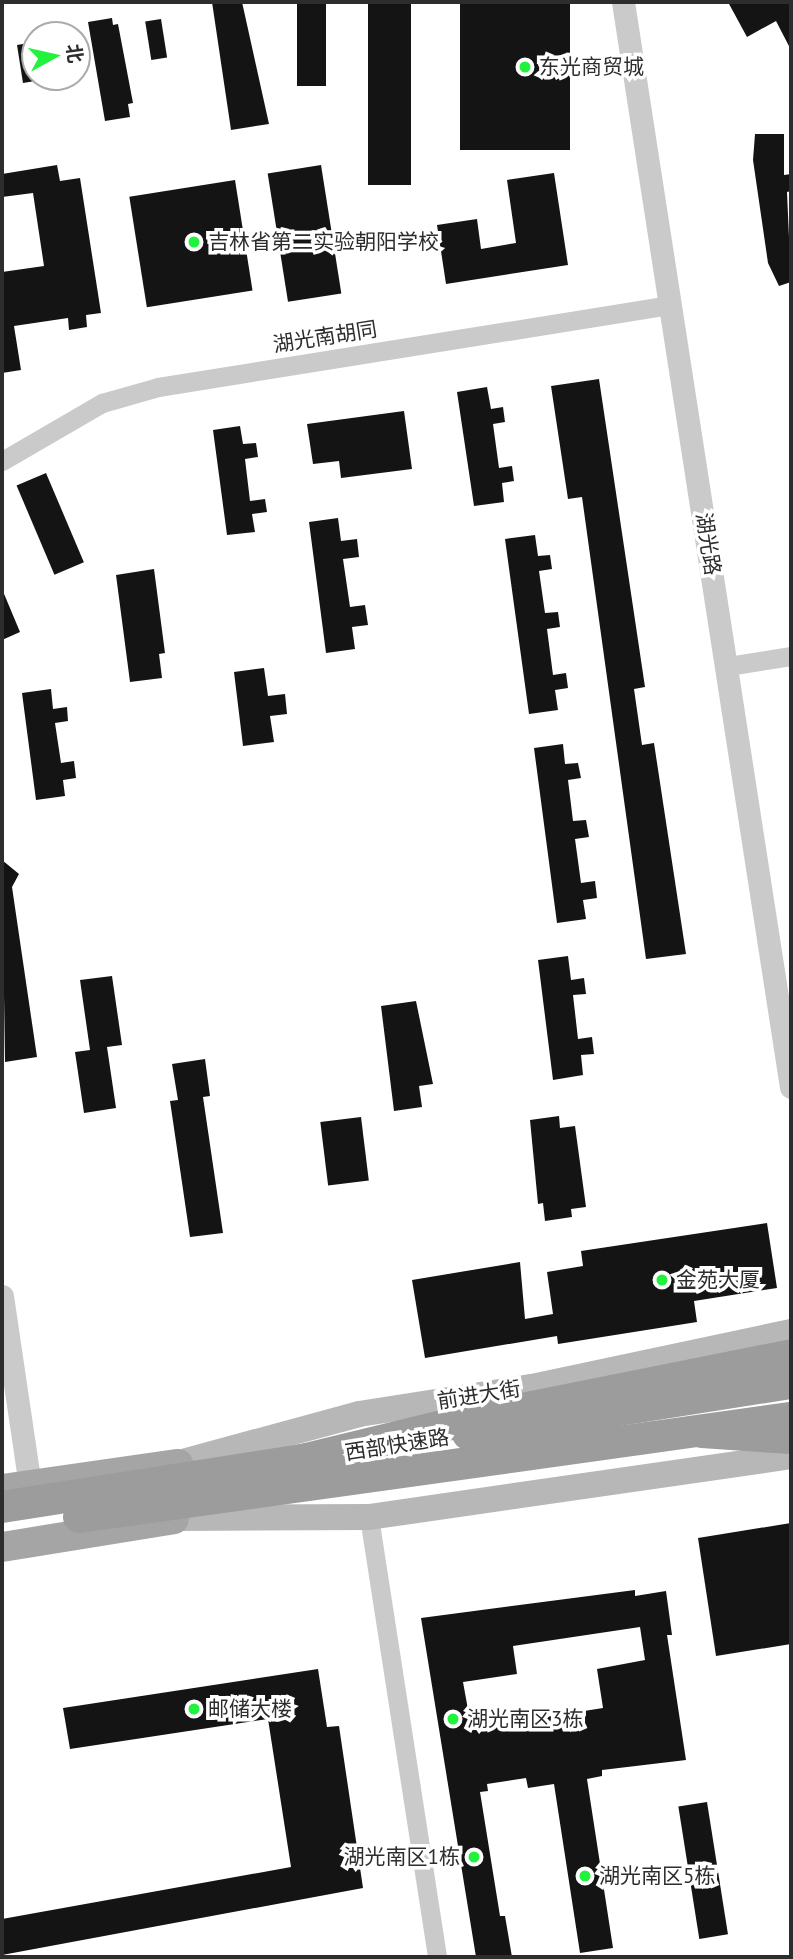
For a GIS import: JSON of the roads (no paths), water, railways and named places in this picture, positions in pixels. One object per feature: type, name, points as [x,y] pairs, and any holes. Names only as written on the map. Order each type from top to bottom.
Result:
[{"type":"highway","points":[[299,1461],[472,1419],[791,1355]]},
{"type":"highway","name":"西部快速路","points":[[2,1507],[791,1383]]},
{"type":"highway","name":"西部快速路","points":[[2,1527],[791,1418]]},
{"type":"highway","points":[[702,1432],[791,1438]]},
{"type":"main road","name":"前进大街","points":[[168,1466],[359,1414],[532,1387],[791,1332]]},
{"type":"main road","name":"前进大街","points":[[16,1487],[356,1443],[791,1374]]},
{"type":"main road","points":[[2,1547],[791,1426]]},
{"type":"main road","points":[[179,1518],[369,1517],[791,1456]]},
{"type":"street","name":"湖光路","points":[[623,2],[728,666],[791,1087]]},
{"type":"street","name":"湖光南胡同","points":[[2,461],[102,403],[158,387],[670,305]]},
{"type":"street","points":[[728,666],[791,656]]},
{"type":"street","points":[[2,1296],[16,1487]]},
{"type":"street","points":[[369,1517],[437,1957]]},
{"type":"place","name":"东光商贸城","points":[[525,67]]},
{"type":"place","name":"吉林省第二实验朝阳学校","points":[[194,242]]},
{"type":"place","name":"金苑大厦","points":[[662,1280]]},
{"type":"place","name":"邮储大楼","points":[[194,1709]]},
{"type":"place","name":"湖光南区3栋","points":[[453,1719]]},
{"type":"place","name":"湖光南区1栋","points":[[474,1857]]},
{"type":"place","name":"湖光南区5栋","points":[[585,1876]]}]
